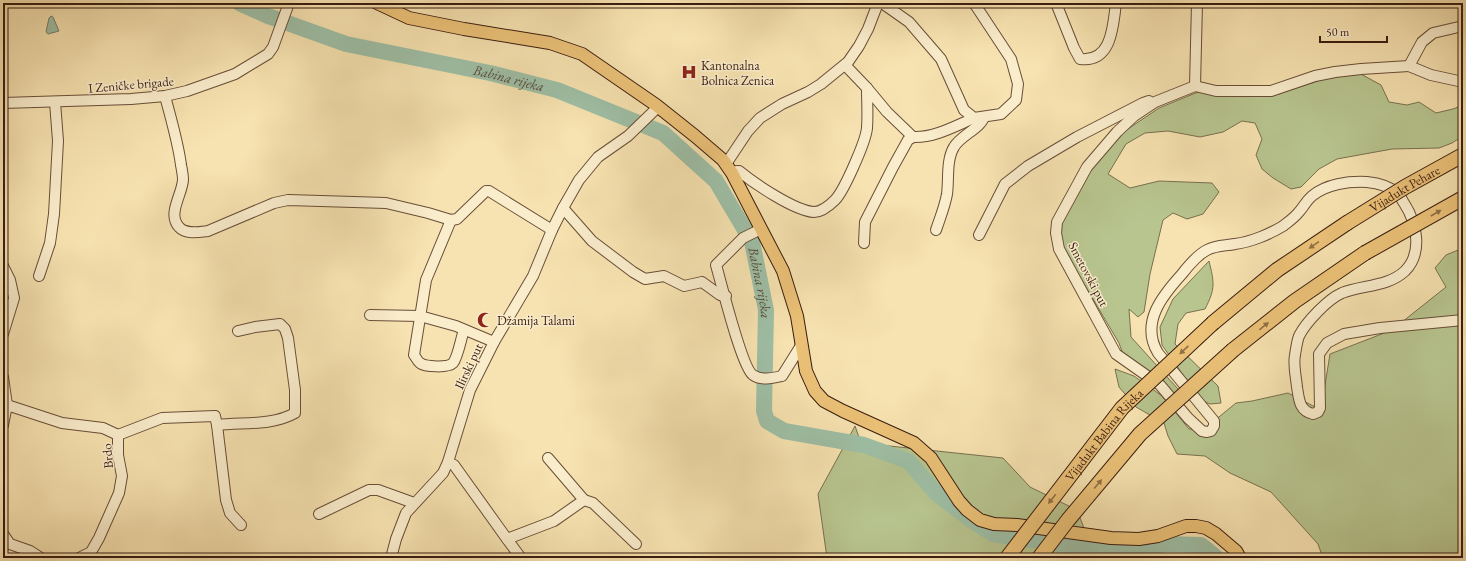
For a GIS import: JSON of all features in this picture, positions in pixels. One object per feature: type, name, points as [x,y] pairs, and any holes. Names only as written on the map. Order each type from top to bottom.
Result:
[{"type":"highway","name":"Vijadukt Pehare","points":[[1213,323],[1277,270],[1346,223],[1405,187],[1463,155]]},
{"type":"highway","name":"Vijadukt Babina Rijeka","points":[[1039,558],[1068,520],[1140,434],[1233,350],[1294,300],[1365,253],[1463,198]]},
{"type":"highway","name":"Vijadukt Babina Rijeka","points":[[1007,558],[1122,408],[1213,323]]},
{"type":"main road","points":[[377,3],[408,18],[550,43],[582,54],[695,136],[729,168],[757,230],[783,271],[797,316],[806,371],[815,391],[824,401],[843,411],[914,443],[931,458],[959,501],[967,510],[980,520],[994,524],[1017,525],[1111,538],[1139,539],[1158,536],[1186,526],[1196,526],[1206,528],[1216,534],[1236,551],[1240,558]]},
{"type":"street","name":"I Zeničke brigade","points":[[3,103],[55,102],[165,96],[187,92],[236,74],[268,54],[273,47],[289,3]]},
{"type":"street","points":[[867,88],[867,129],[855,163],[836,199],[823,210],[814,212],[798,208],[769,192],[739,171],[729,168],[748,131],[760,118],[782,104],[821,84],[845,65],[859,46],[868,29],[878,3]]},
{"type":"street","points":[[882,3],[908,22],[941,58],[964,110],[974,118]]},
{"type":"street","points":[[864,243],[864,228],[871,209],[908,140],[913,137],[924,137],[942,131],[974,118],[1001,114],[1016,100],[1018,84],[1010,59],[974,3]]},
{"type":"street","points":[[1056,3],[1074,48],[1080,59],[1086,59],[1097,57],[1110,42],[1116,3]]},
{"type":"street","points":[[1198,3],[1195,86],[1216,91],[1271,91],[1315,76],[1335,72],[1409,66],[1431,75],[1463,82]]},
{"type":"street","points":[[1409,66],[1422,42],[1433,33],[1463,26]]},
{"type":"street","points":[[845,65],[887,112],[913,137]]},
{"type":"street","name":"Smetovski put","points":[[1195,86],[1155,102],[1134,116],[1117,132],[1087,167],[1057,222],[1056,233],[1059,249],[1116,354],[1160,385],[1188,418],[1202,431],[1211,431],[1214,426],[1214,421],[1158,353],[1153,344],[1151,324],[1156,308],[1170,287],[1193,260],[1206,250],[1216,246],[1236,244],[1261,236],[1283,226],[1297,214],[1313,195],[1338,184],[1367,182],[1383,185],[1397,193],[1409,212],[1416,238],[1416,250],[1412,261],[1405,271],[1395,278],[1342,293],[1327,302],[1315,314],[1299,336],[1294,356],[1296,382],[1302,408],[1305,411],[1314,414],[1318,412],[1320,408],[1319,354],[1327,343],[1351,332],[1463,320]]},
{"type":"street","points":[[165,96],[180,152],[183,180],[175,209],[175,220],[179,228],[186,232],[208,231],[274,203],[288,200],[386,203],[451,220],[457,219],[483,192],[489,191],[552,230]]},
{"type":"street","points":[[979,235],[1005,184],[1028,166],[1077,137],[1143,103],[1149,101],[1155,102]]},
{"type":"street","points":[[39,276],[50,243],[54,214],[58,141],[55,102]]},
{"type":"street","name":"Ilirski put","points":[[391,558],[396,539],[406,513],[443,473],[448,462],[470,390],[494,342],[533,276],[552,230],[579,180],[598,157],[628,136],[658,108]]},
{"type":"street","points":[[936,230],[947,195],[949,163],[954,147],[968,133],[980,124],[984,117]]},
{"type":"street","points":[[563,208],[592,241],[633,272],[645,279],[664,276],[684,286],[702,282],[720,295],[726,296]]},
{"type":"street","points":[[451,220],[426,280],[414,355],[420,363],[427,365],[449,366],[453,363],[464,330]]},
{"type":"street","points":[[757,230],[743,238],[716,265],[726,296],[732,326],[750,373],[757,377],[768,379],[782,376],[802,344]]},
{"type":"street","points":[[3,266],[10,280],[14,298],[3,334]]},
{"type":"street","points":[[370,315],[420,316],[464,330],[494,342]]},
{"type":"street","points":[[218,425],[234,423],[254,424],[275,420],[296,413],[288,338],[285,329],[280,324],[238,331]]},
{"type":"street","points":[[3,377],[7,405],[3,425]]},
{"type":"street","name":"Brdo","points":[[7,405],[62,423],[103,428],[118,435],[118,455],[122,476],[119,493],[99,538],[91,552],[79,558]]},
{"type":"street","points":[[118,435],[162,418],[215,416],[218,425],[226,500],[230,513],[241,526]]},
{"type":"street","points":[[548,458],[584,500],[593,503],[636,544]]},
{"type":"street","points":[[448,462],[454,465],[520,558]]},
{"type":"street","points":[[319,514],[369,490],[378,490],[414,503]]},
{"type":"street","points":[[507,539],[554,521],[584,500]]},
{"type":"street","points":[[3,534],[10,544],[30,551],[41,558]]},
{"type":"shaded area","points":[[51,16],[53,17],[59,31],[48,34],[46,32],[49,18]]},
{"type":"shaded area","points":[[1359,73],[1381,85],[1389,102],[1407,105],[1419,102],[1436,113],[1463,105],[1463,136],[1452,143],[1439,148],[1392,149],[1337,159],[1319,169],[1301,187],[1291,189],[1262,169],[1256,155],[1262,139],[1255,123],[1242,121],[1223,132],[1200,137],[1168,131],[1145,133],[1126,144],[1108,174],[1130,188],[1159,181],[1212,183],[1219,192],[1203,214],[1187,219],[1173,213],[1163,220],[1150,274],[1144,312],[1138,317],[1129,309],[1131,337],[1184,397],[1179,403],[1124,357],[1119,343],[1068,257],[1060,240],[1060,227],[1088,173],[1125,131],[1159,108],[1198,92],[1272,96],[1321,80]]},
{"type":"shaded area","points":[[1463,248],[1463,558],[1323,558],[1318,544],[1271,492],[1230,473],[1205,456],[1177,454],[1168,436],[1164,423],[1136,407],[1119,387],[1115,369],[1134,376],[1162,396],[1189,429],[1211,431],[1214,421],[1236,403],[1288,393],[1321,410],[1330,354],[1392,330],[1446,287],[1435,268],[1446,255]]},
{"type":"shaded area","points":[[1209,261],[1213,285],[1209,302],[1205,309],[1186,313],[1178,324],[1175,344],[1218,386],[1221,403],[1210,404],[1201,400],[1162,345],[1160,327],[1173,299]]},
{"type":"shaded area","points":[[855,426],[861,443],[1003,458],[1030,487],[1077,510],[1094,554],[1099,558],[827,558],[818,494]]},
{"type":"waterway","name":"Babina rijeka","points":[[239,3],[268,16],[346,44],[490,73],[557,90],[663,133],[716,181],[752,242],[766,310],[764,411],[767,421],[784,431],[864,445],[908,461],[937,494],[971,520],[993,534],[1097,550],[1167,544],[1201,545],[1217,558]]},
{"type":"place","name":"Kantonalna Bolnica Zenica","points":[[689,72]]},
{"type":"place","name":"Džamija Talami","points":[[485,320]]}]
